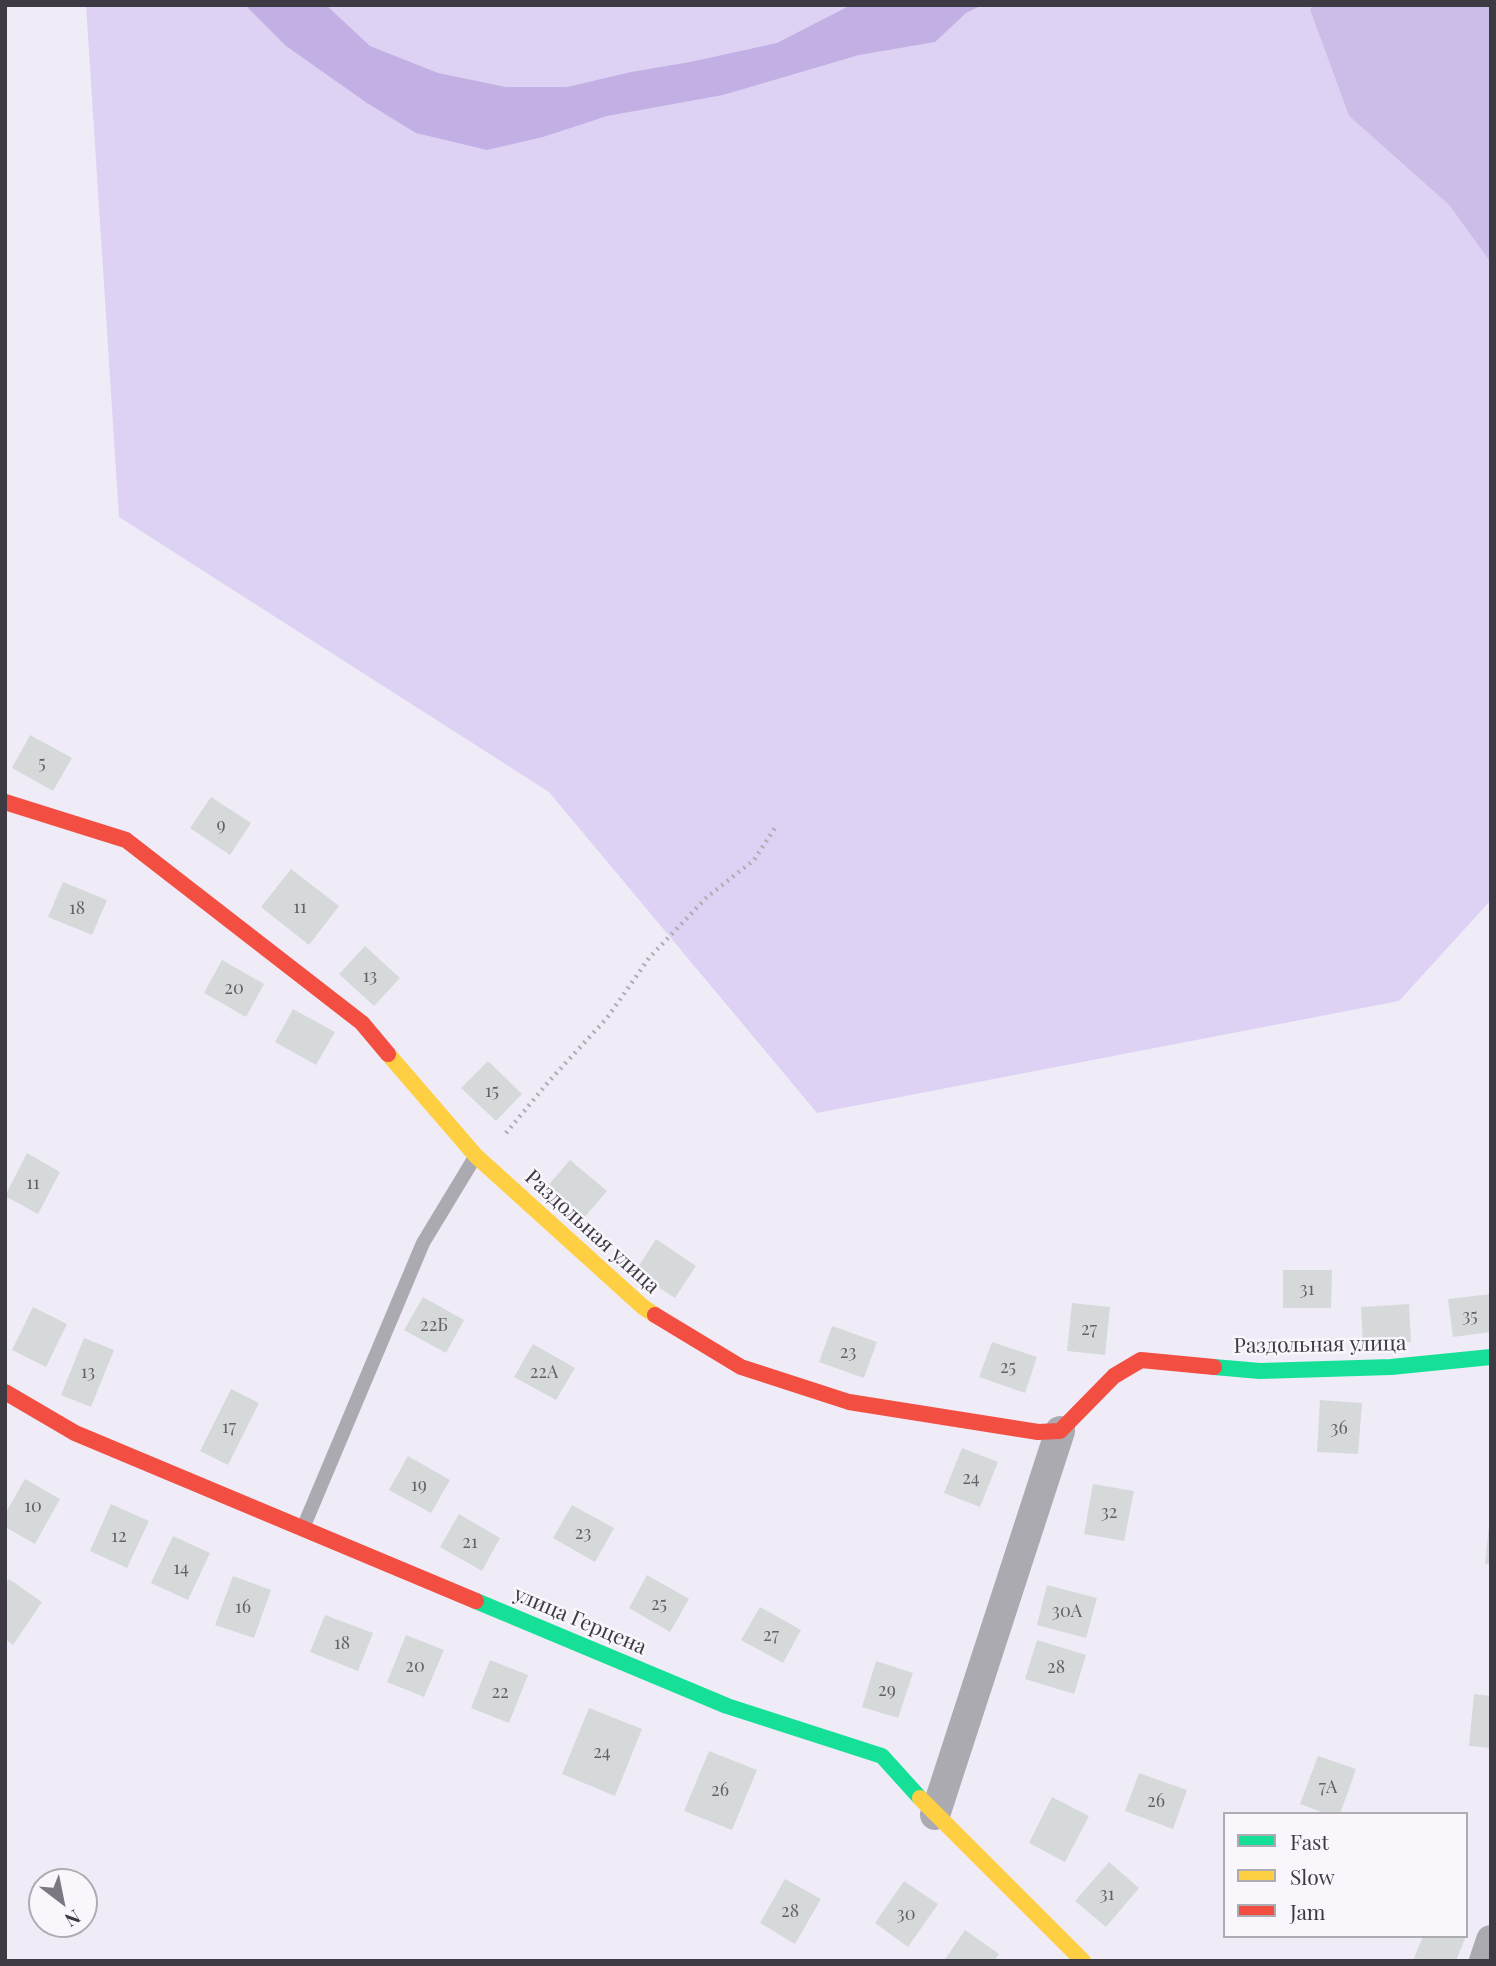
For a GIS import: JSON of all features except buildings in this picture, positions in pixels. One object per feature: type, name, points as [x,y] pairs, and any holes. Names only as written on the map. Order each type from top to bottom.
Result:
[{"type":"street","name":"Раздольная улица","points":[[5,802],[127,840],[362,1023],[476,1156],[643,1307],[740,1367],[849,1402],[1038,1432],[1060,1431],[1114,1376],[1142,1360],[1260,1371],[1391,1367],[1491,1357]]},
{"type":"street","name":"улица Герцена","points":[[5,1392],[75,1433],[727,1706],[882,1756],[935,1815],[1083,1961]]},
{"type":"street","points":[[935,1815],[1060,1431]]},
{"type":"street","points":[[1484,1961],[1491,1940]]},
{"type":"lane","points":[[303,1528],[423,1243],[476,1156]]},
{"type":"path","points":[[476,1156],[508,1132],[607,1017],[649,958],[708,897],[754,860],[775,828]]},
{"type":"shaded area","points":[[86,5],[1312,5],[1310,10],[1349,116],[1449,205],[1491,263],[1491,900],[1399,1001],[817,1113],[549,792],[119,517]]},
{"type":"shaded area","points":[[245,5],[326,5],[370,46],[438,73],[506,87],[567,87],[777,43],[851,5],[982,5],[966,13],[935,42],[859,55],[723,95],[607,116],[543,137],[487,150],[416,133],[367,103],[286,46]]},
{"type":"shaded area","points":[[1312,5],[1491,5],[1491,263],[1449,205],[1349,116],[1310,10]]},
{"type":"traffic: fast","points":[[1214,1367],[1260,1371],[1391,1367],[1491,1357]]},
{"type":"traffic: fast","points":[[476,1601],[727,1706],[882,1756],[920,1798]]},
{"type":"traffic: slow","points":[[388,1054],[476,1156],[655,1315]]},
{"type":"traffic: slow","points":[[920,1798],[1083,1961]]},
{"type":"traffic: jam","points":[[5,802],[126,840],[362,1023],[388,1054]]},
{"type":"traffic: jam","points":[[655,1315],[741,1367],[849,1402],[1038,1432],[1060,1431],[1114,1376],[1141,1360],[1214,1367]]},
{"type":"traffic: jam","points":[[5,1392],[75,1433],[476,1601]]}]
